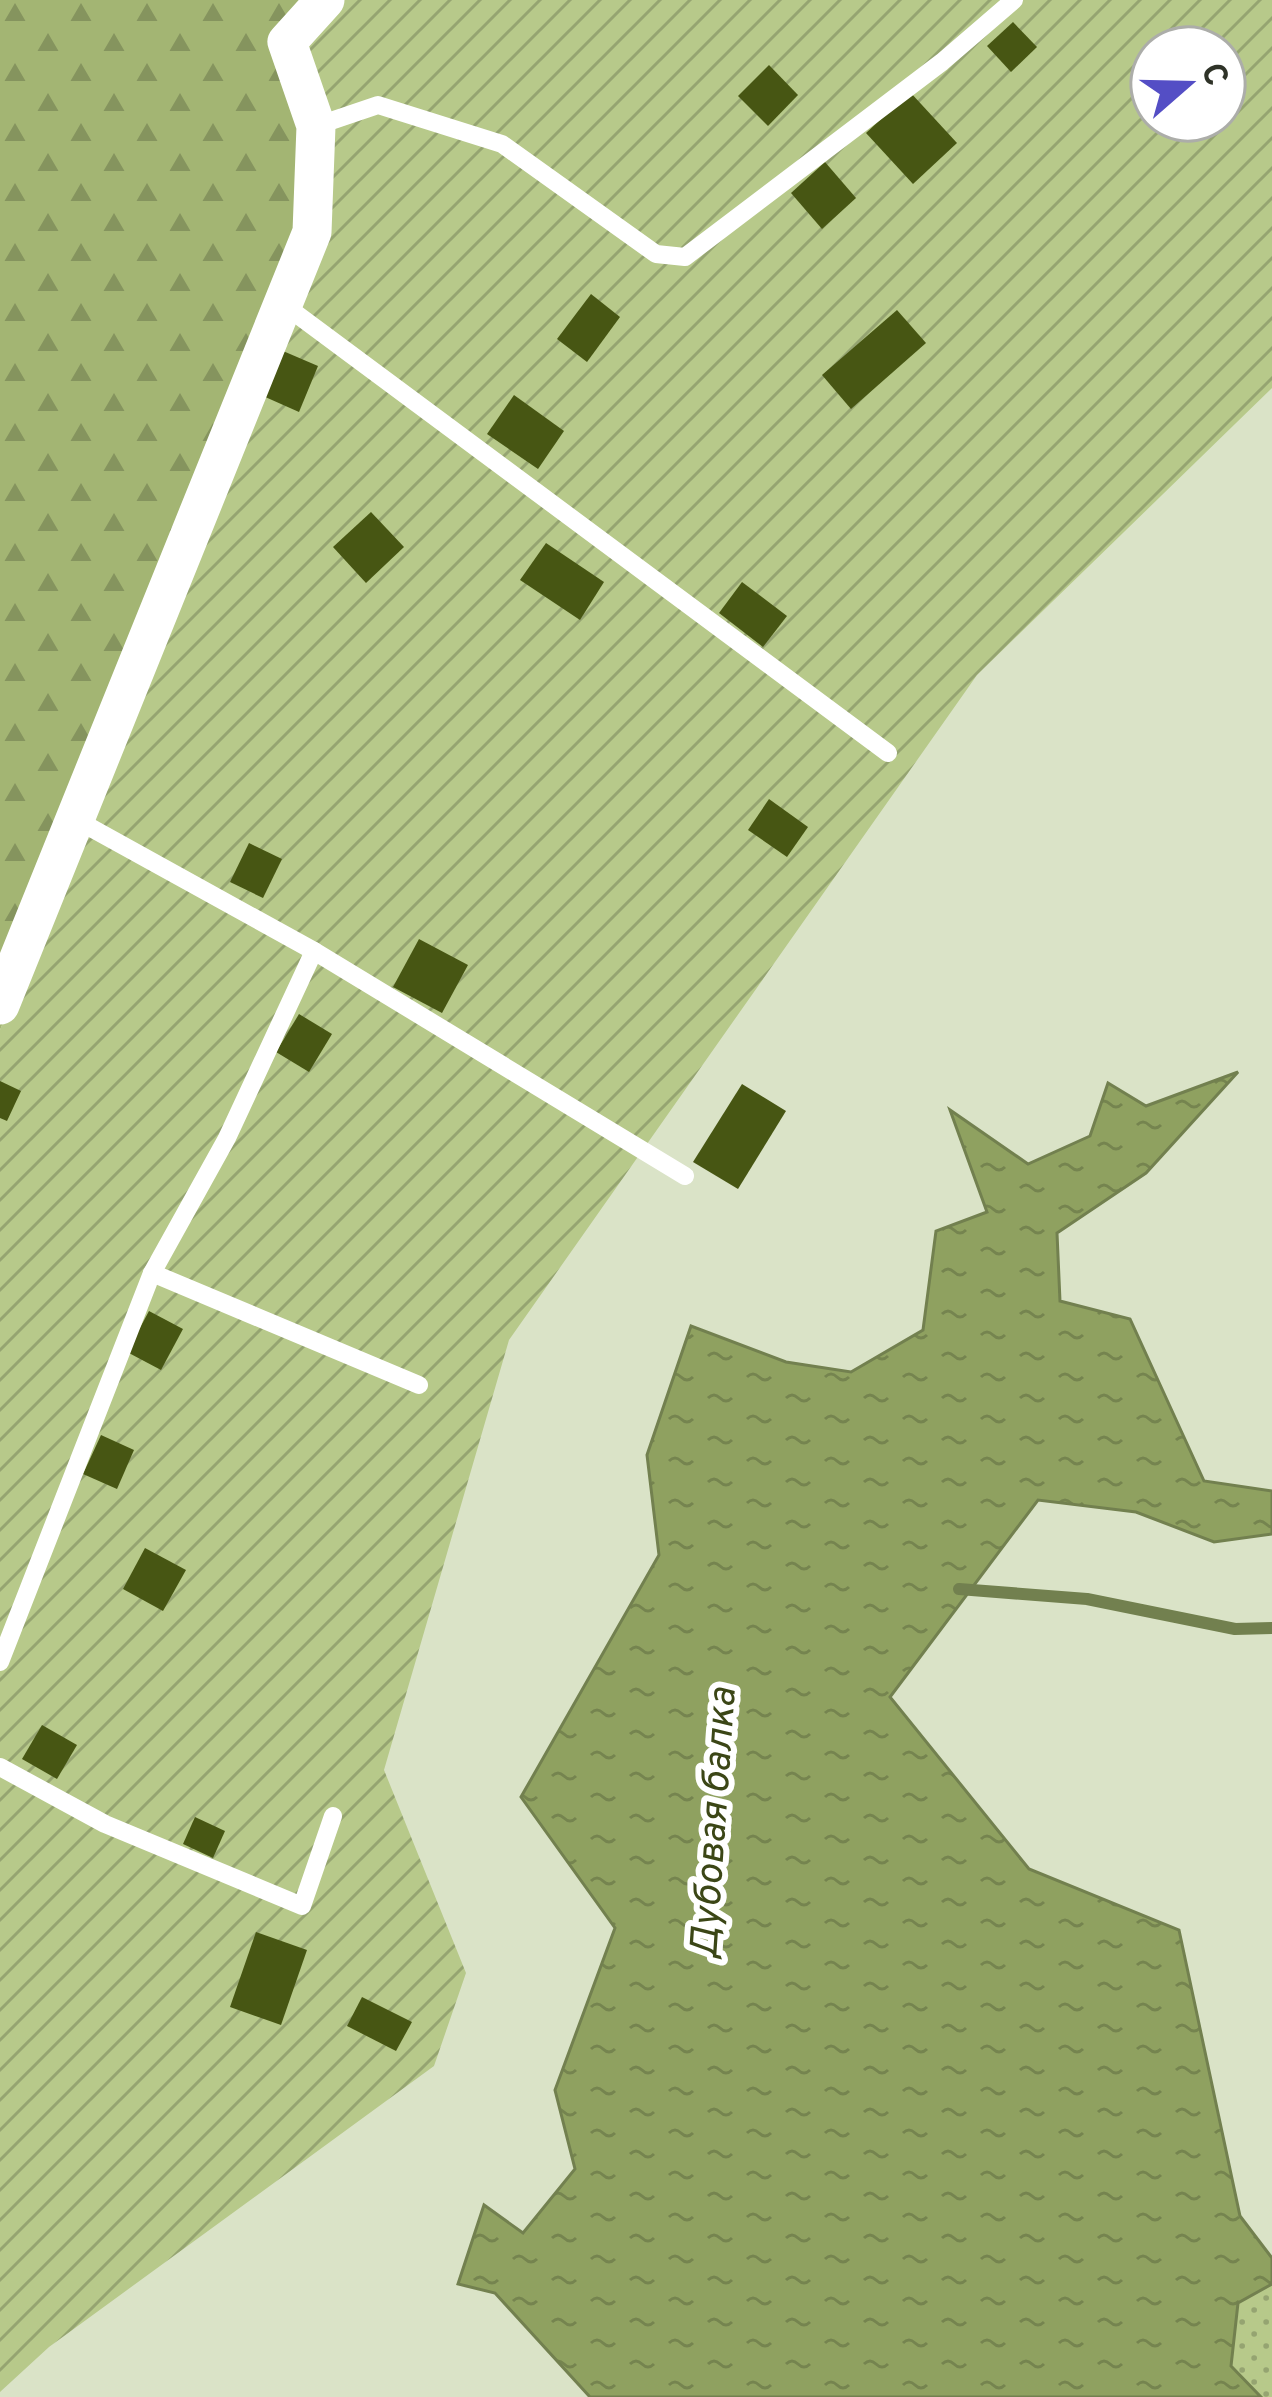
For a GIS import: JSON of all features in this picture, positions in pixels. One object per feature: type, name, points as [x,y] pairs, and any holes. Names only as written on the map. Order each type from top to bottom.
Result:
[{"type":"street","points":[[0,1005],[312,232],[316,126],[287,42],[325,0]]},
{"type":"lane","points":[[316,126],[378,105],[502,144],[656,254],[685,257],[942,62],[1014,0]]},
{"type":"lane","points":[[283,304],[888,753]]},
{"type":"lane","points":[[75,819],[314,951],[685,1176]]},
{"type":"lane","points":[[0,1662],[152,1273],[227,1138],[314,951]]},
{"type":"lane","points":[[152,1273],[418,1385]]},
{"type":"lane","points":[[0,1767],[105,1824],[302,1906],[333,1816]]},
{"type":"shaded area","points":[[338,0],[1272,0],[1272,388],[977,675],[509,1340],[384,1770],[466,1973],[434,2066],[49,2347],[0,2392],[0,1030],[325,228],[301,40]]},
{"type":"shaded area","points":[[1272,2284],[1272,2397],[1261,2397],[1231,2366],[1238,2303]]},
{"type":"green space","points":[[0,0],[338,0],[325,228],[0,1030]]},
{"type":"water","points":[[1238,1072],[1146,1173],[1057,1233],[1060,1301],[1130,1319],[1204,1481],[1272,1491],[1272,1534],[1214,1542],[1136,1512],[1038,1500],[890,1697],[1029,1869],[1179,1930],[1240,2216],[1272,2258],[1272,2284],[1238,2303],[1231,2366],[1261,2397],[590,2397],[495,2293],[458,2284],[484,2205],[523,2233],[575,2169],[555,2090],[615,1928],[521,1797],[659,1555],[647,1455],[691,1326],[786,1362],[851,1372],[923,1330],[936,1231],[987,1212],[950,1110],[1028,1164],[1090,1136],[1108,1083],[1146,1106]]},
{"type":"building","points":[[1013,22],[1037,47],[1011,72],[987,46]]},
{"type":"building","points":[[769,65],[798,95],[768,126],[738,96]]},
{"type":"building","points":[[910,92],[957,143],[913,184],[866,133]]},
{"type":"building","points":[[825,162],[856,198],[822,229],[791,193]]},
{"type":"building","points":[[591,294],[620,317],[587,362],[557,339]]},
{"type":"building","points":[[897,310],[926,343],[851,409],[822,375]]},
{"type":"building","points":[[283,351],[318,366],[299,412],[263,396]]},
{"type":"building","points":[[514,395],[564,431],[538,469],[487,434]]},
{"type":"building","points":[[371,512],[404,547],[366,583],[333,547]]},
{"type":"building","points":[[546,543],[604,582],[580,620],[520,580]]},
{"type":"building","points":[[742,582],[787,616],[763,647],[719,613]]},
{"type":"building","points":[[769,799],[808,827],[787,857],[748,830]]},
{"type":"building","points":[[249,843],[282,859],[263,898],[230,882]]},
{"type":"building","points":[[419,939],[468,965],[442,1013],[393,987]]},
{"type":"building","points":[[299,1014],[332,1034],[309,1072],[276,1052]]},
{"type":"building","points":[[0,1081],[21,1091],[7,1121],[0,1118]]},
{"type":"building","points":[[742,1084],[786,1111],[738,1189],[693,1162]]},
{"type":"building","points":[[149,1311],[183,1329],[161,1370],[127,1352]]},
{"type":"building","points":[[101,1435],[134,1450],[117,1489],[83,1474]]},
{"type":"building","points":[[145,1548],[186,1570],[163,1611],[123,1589]]},
{"type":"building","points":[[42,1725],[77,1745],[57,1779],[22,1759]]},
{"type":"building","points":[[195,1817],[225,1831],[213,1858],[183,1844]]},
{"type":"building","points":[[256,1932],[307,1950],[281,2025],[230,2007]]},
{"type":"building","points":[[362,1997],[412,2022],[396,2051],[347,2026]]},
{"type":"waterway","name":"Дубовая балка","points":[[959,1589],[1087,1599],[1235,1629],[1272,1628]]}]
